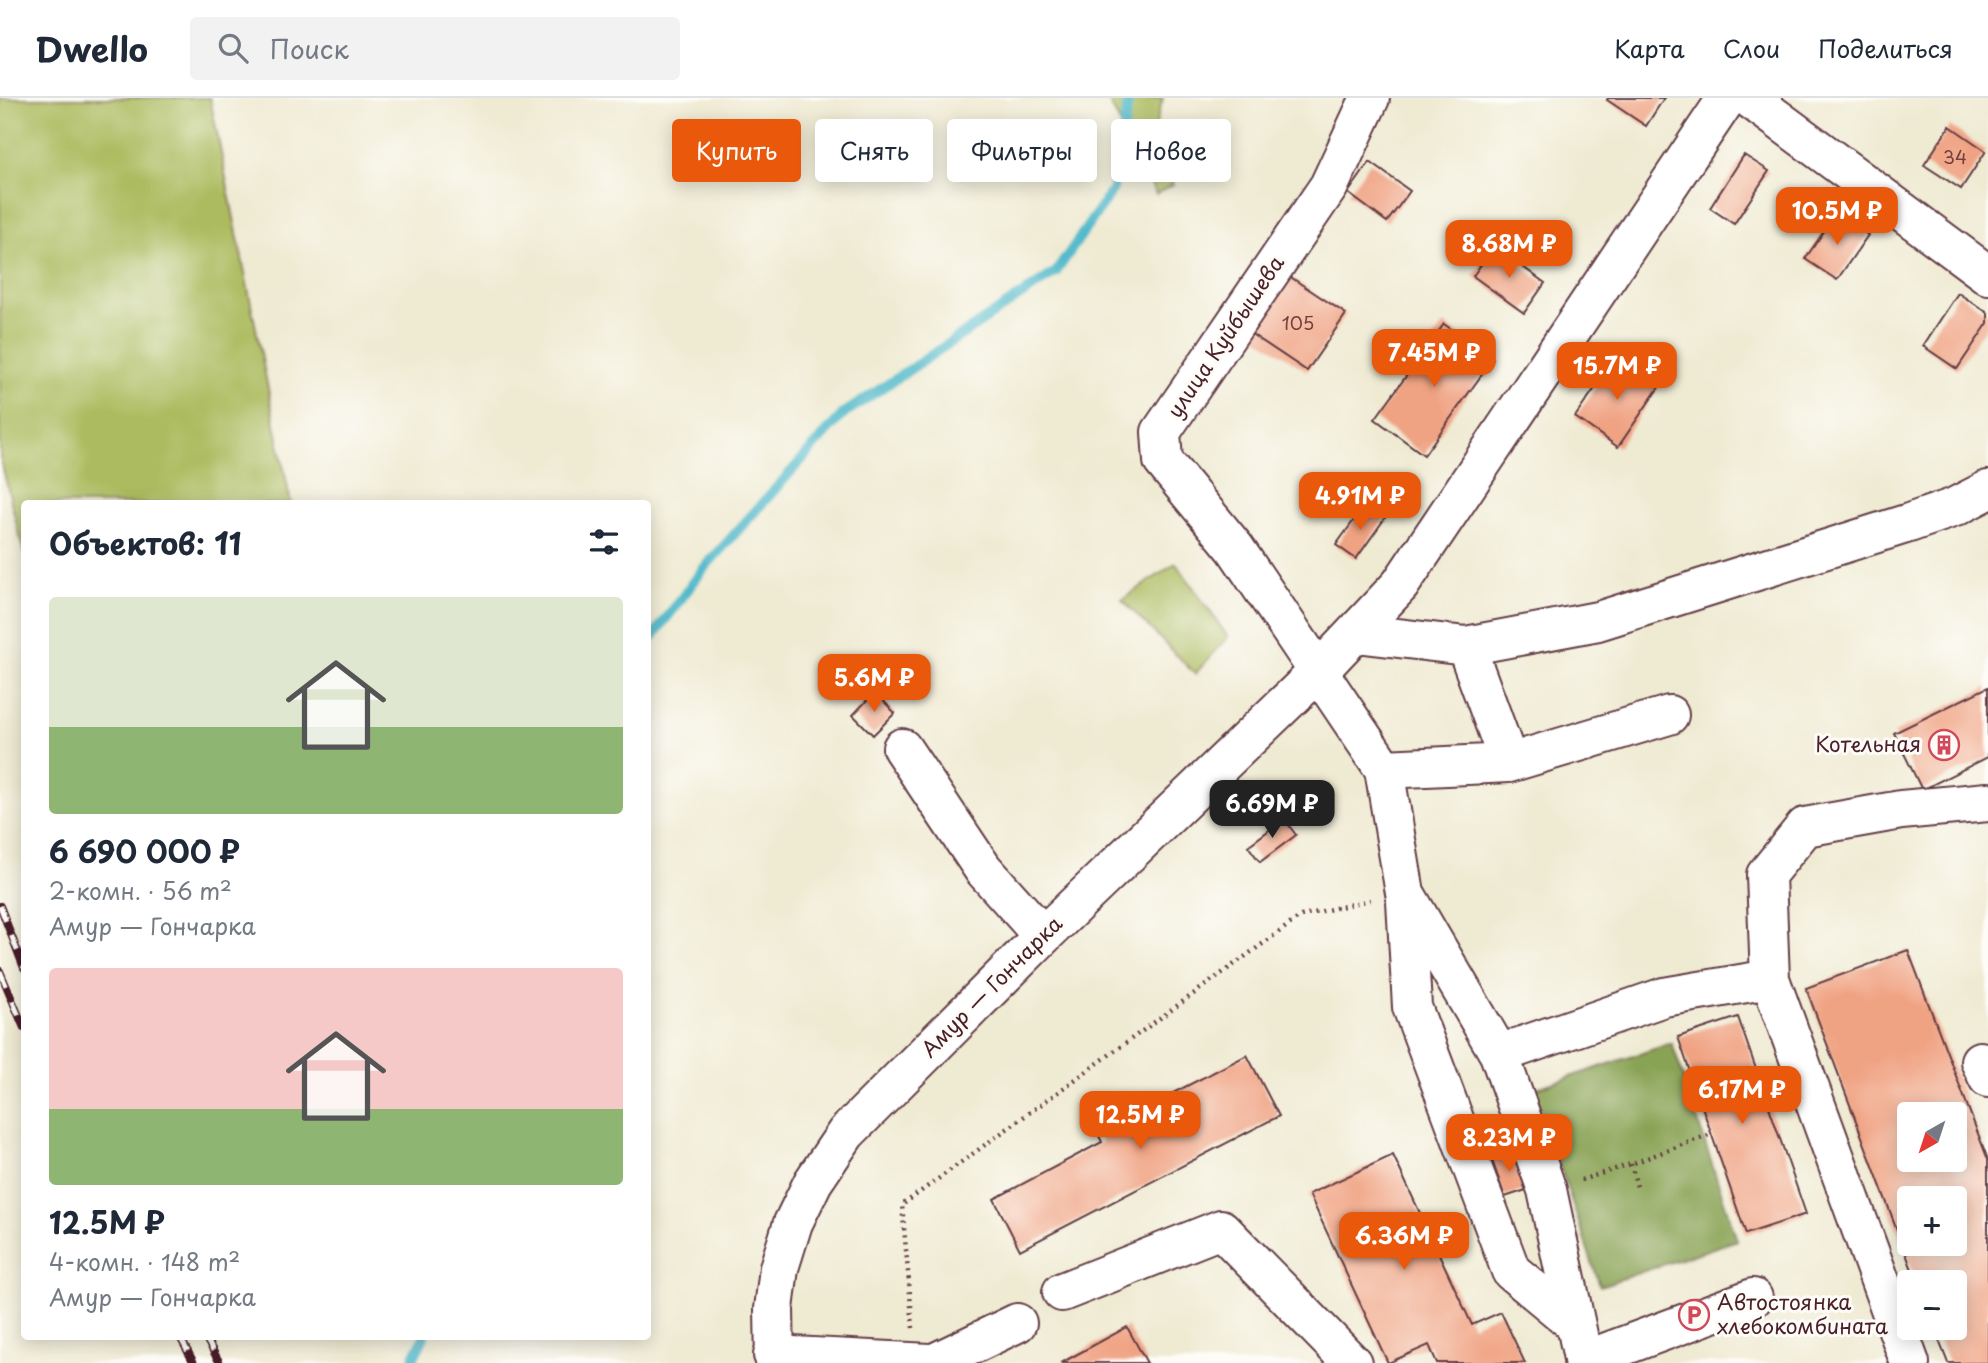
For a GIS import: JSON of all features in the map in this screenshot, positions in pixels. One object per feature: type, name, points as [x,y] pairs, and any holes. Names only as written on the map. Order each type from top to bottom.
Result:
[{"type":"street","name":"улица Куйбышева","points":[[1370,98],[1329,186],[1161,432],[1163,461],[1235,548],[1384,769]]},
{"type":"street","name":"Амур — Гончарка","points":[[774,1359],[774,1309],[779,1268],[793,1223],[813,1182],[846,1133],[1042,936],[1319,671],[1400,585],[1727,98]]},
{"type":"street","points":[[1749,98],[1988,275]]},
{"type":"street","points":[[1356,633],[1466,646],[1598,621],[1909,523],[1955,507],[1988,490]]},
{"type":"street","points":[[1466,646],[1509,763]]},
{"type":"street","points":[[1574,1324],[1511,1271],[1412,1007],[1405,892],[1384,769],[1509,763],[1669,715]]},
{"type":"street","points":[[902,748],[983,869],[1042,936]]},
{"type":"street","points":[[1910,1363],[1770,979],[1766,875],[1805,827],[1901,810],[1988,802]]},
{"type":"street","points":[[1405,892],[1499,1054],[1547,1190],[1584,1362],[1753,1298]]},
{"type":"street","points":[[1499,1054],[1664,997],[1770,979]]},
{"type":"street","points":[[1062,1292],[1221,1229],[1352,1363]]},
{"type":"street","points":[[774,1359],[927,1362],[1017,1323]]},
{"type":"path","points":[[927,1362],[902,1205],[1301,916],[1405,892]]},
{"type":"path","points":[[1547,1190],[1631,1164],[1711,1134]]},
{"type":"path","points":[[1631,1164],[1639,1191]]},
{"type":"green space","points":[[0,98],[210,98],[290,500],[21,500],[21,542],[0,457]]},
{"type":"green space","points":[[1107,98],[1163,98],[1157,119],[1118,119]]},
{"type":"green space","points":[[1150,182],[1172,182],[1173,185],[1156,194]]},
{"type":"green space","points":[[1176,563],[1228,637],[1195,674],[1122,600]]},
{"type":"green space","points":[[1672,1043],[1737,1240],[1600,1286],[1534,1089]]},
{"type":"building","points":[[1664,98],[1646,126],[1607,100]]},
{"type":"building","points":[[1950,126],[1986,151],[1961,189],[1924,165]]},
{"type":"building","points":[[1744,155],[1769,171],[1734,224],[1710,208]]},
{"type":"building","points":[[1370,162],[1410,191],[1387,222],[1348,193]]},
{"type":"building","points":[[1836,214],[1868,235],[1837,280],[1805,259]]},
{"type":"building","points":[[1494,246],[1545,283],[1524,313],[1473,276]]},
{"type":"building","points":[[1289,276],[1346,314],[1307,371],[1250,333]]},
{"type":"building","points":[[1958,293],[1988,313],[1988,323],[1957,369],[1923,346]]},
{"type":"building","points":[[1444,324],[1493,359],[1424,455],[1375,419]]},
{"type":"building","points":[[1616,358],[1659,387],[1618,447],[1575,417]]},
{"type":"building","points":[[1365,505],[1385,518],[1356,559],[1336,545]]},
{"type":"building","name":"Котельная","points":[[1988,687],[1988,757],[1922,790],[1894,733]]},
{"type":"building","points":[[875,692],[895,713],[873,735],[853,715]]},
{"type":"building","points":[[1284,819],[1296,835],[1260,862],[1248,846]]},
{"type":"building","points":[[1908,950],[1966,1102],[1897,1102],[1897,1172],[1967,1172],[1967,1105],[1988,1160],[1988,1363],[1948,1363],[1939,1340],[1967,1340],[1967,1270],[1912,1270],[1907,1256],[1967,1256],[1967,1186],[1897,1186],[1897,1230],[1806,988]]},
{"type":"building","points":[[1738,1017],[1806,1214],[1746,1234],[1678,1037]]},
{"type":"building","points":[[1247,1055],[1279,1116],[1020,1250],[994,1199],[1102,1142],[1097,1132]]},
{"type":"building","points":[[1512,1150],[1526,1190],[1505,1197],[1491,1157]]},
{"type":"building","points":[[1393,1155],[1472,1325],[1501,1312],[1525,1363],[1437,1363],[1429,1345],[1388,1363],[1309,1194]]},
{"type":"building","points":[[1127,1327],[1147,1363],[1061,1363]]},
{"type":"waterway","points":[[651,639],[704,568],[843,414],[1056,272],[1113,189],[1129,98]]},
{"type":"waterway","points":[[411,1363],[422,1340]]},
{"type":"railway","points":[[0,906],[21,960]]},
{"type":"railway","points":[[0,971],[21,1021]]},
{"type":"railway","points":[[182,1340],[194,1363]]},
{"type":"railway","points":[[207,1340],[220,1363]]},
{"type":"place","name":"Котельная","points":[[1944,745]]},
{"type":"place","name":"Автостоянка хлебокомбината","points":[[1694,1315]]}]
